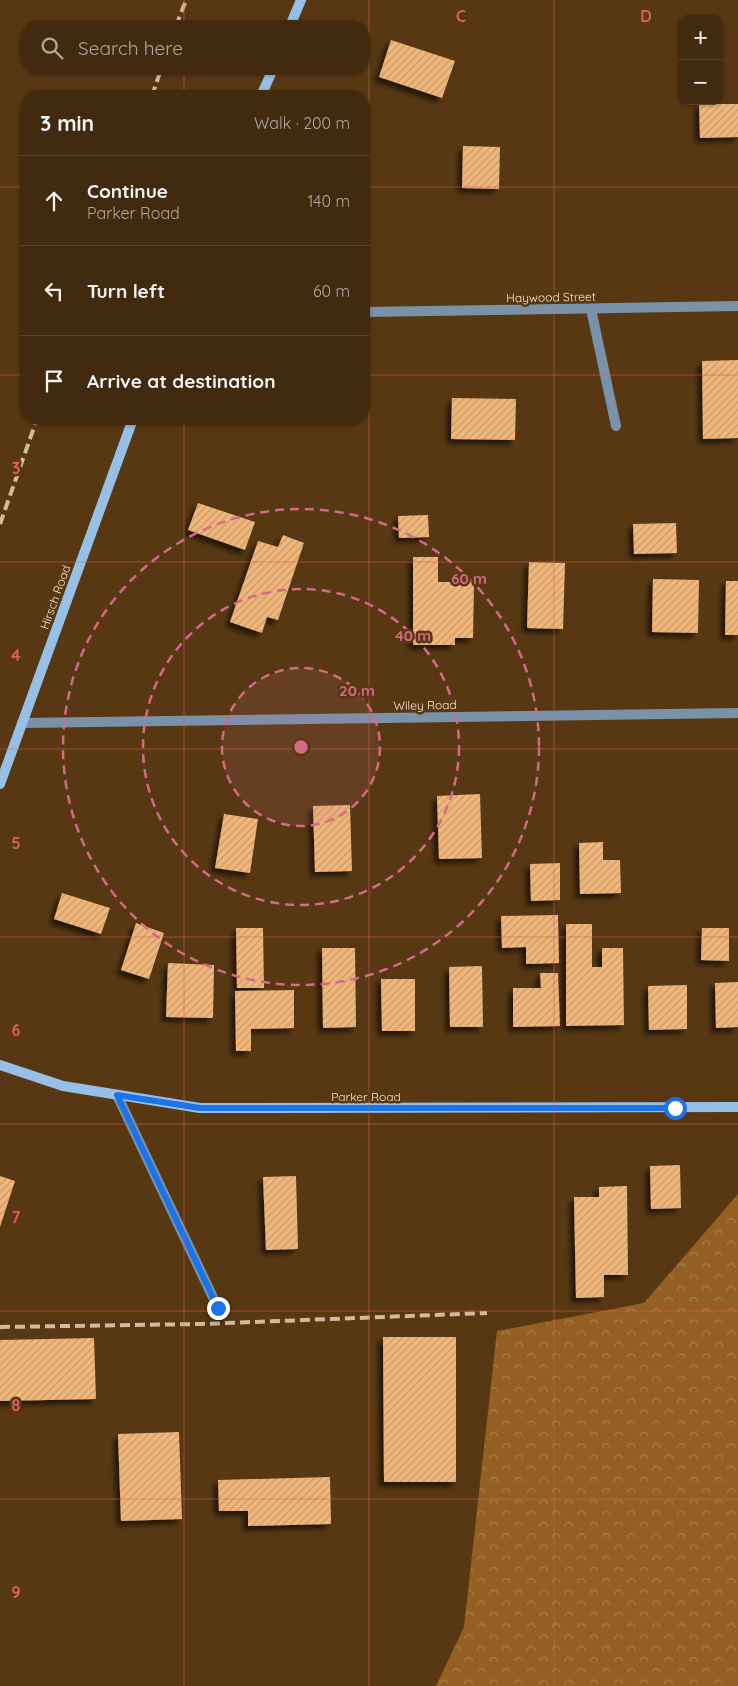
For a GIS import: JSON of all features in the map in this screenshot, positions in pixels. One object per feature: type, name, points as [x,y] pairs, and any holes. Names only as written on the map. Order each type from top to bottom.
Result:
[{"type":"main road","points":[[293,20],[301,0]]},
{"type":"main road","points":[[263,90],[270,75]]},
{"type":"main road","name":"Hirsch Road","points":[[0,784],[131,425]]},
{"type":"main road","name":"Parker Road","points":[[0,1065],[63,1086],[200,1108],[738,1107]]},
{"type":"street","name":"Haywood Street","points":[[370,312],[738,306]]},
{"type":"street","points":[[591,309],[616,426]]},
{"type":"street","name":"Wiley Road","points":[[22,723],[738,714]]},
{"type":"street","points":[[117,1095],[218,1308]]},
{"type":"green space","points":[[738,1194],[738,1686],[436,1686],[464,1627],[497,1331],[644,1303]]},
{"type":"building","points":[[391,40],[455,61],[442,98],[379,77]]},
{"type":"building","points":[[738,104],[738,137],[700,138],[699,105]]},
{"type":"building","points":[[463,146],[500,147],[499,189],[462,188]]},
{"type":"building","points":[[738,360],[738,438],[703,439],[702,361]]},
{"type":"building","points":[[452,398],[516,399],[515,440],[451,439]]},
{"type":"building","points":[[198,503],[255,522],[245,550],[188,530]]},
{"type":"building","points":[[428,515],[429,537],[399,538],[398,516]]},
{"type":"building","points":[[676,523],[677,553],[634,554],[633,524]]},
{"type":"building","points":[[283,535],[304,543],[278,620],[267,617],[262,633],[230,622],[258,541],[278,547]]},
{"type":"building","points":[[413,557],[438,557],[438,582],[474,582],[473,638],[455,638],[455,645],[413,645]]},
{"type":"building","points":[[529,562],[565,563],[563,629],[527,628]]},
{"type":"building","points":[[653,579],[699,580],[698,633],[652,632]]},
{"type":"building","points":[[726,581],[738,581],[738,635],[725,635]]},
{"type":"building","points":[[480,794],[482,858],[439,859],[437,796]]},
{"type":"building","points":[[350,805],[352,871],[315,872],[313,806]]},
{"type":"building","points":[[224,814],[258,819],[250,873],[215,868]]},
{"type":"building","points":[[603,842],[603,860],[620,860],[621,893],[580,894],[579,843]]},
{"type":"building","points":[[560,863],[560,900],[531,901],[530,864]]},
{"type":"building","points":[[62,893],[110,908],[101,934],[54,919]]},
{"type":"building","points":[[558,915],[559,963],[526,964],[526,947],[502,948],[501,916]]},
{"type":"building","points":[[136,923],[164,933],[149,979],[121,970]]},
{"type":"building","points":[[566,924],[592,924],[592,967],[602,967],[602,948],[623,948],[624,1025],[566,1026]]},
{"type":"building","points":[[236,928],[263,928],[264,988],[237,988]]},
{"type":"building","points":[[702,928],[729,928],[729,961],[701,960]]},
{"type":"building","points":[[322,948],[355,948],[356,1027],[323,1028]]},
{"type":"building","points":[[168,963],[214,965],[213,1018],[166,1017]]},
{"type":"building","points":[[482,966],[483,1027],[450,1027],[449,967]]},
{"type":"building","points":[[540,973],[558,973],[560,1026],[513,1027],[513,988],[541,988]]},
{"type":"building","points":[[381,979],[415,979],[415,1031],[382,1031]]},
{"type":"building","points":[[738,982],[738,1027],[716,1028],[715,983]]},
{"type":"building","points":[[687,985],[687,1029],[649,1030],[648,986]]},
{"type":"building","points":[[294,990],[294,1028],[251,1029],[251,1051],[236,1051],[235,991]]},
{"type":"building","points":[[680,1165],[681,1208],[651,1209],[650,1166]]},
{"type":"building","points":[[0,1176],[15,1181],[0,1227]]},
{"type":"building","points":[[296,1176],[298,1249],[266,1250],[263,1177]]},
{"type":"building","points":[[627,1186],[628,1275],[604,1275],[604,1297],[576,1298],[574,1197],[599,1197],[599,1187]]},
{"type":"building","points":[[383,1337],[456,1337],[456,1482],[384,1482]]},
{"type":"building","points":[[94,1338],[96,1399],[0,1401],[0,1340]]},
{"type":"building","points":[[179,1432],[182,1519],[121,1521],[118,1434]]},
{"type":"building","points":[[330,1477],[331,1524],[248,1526],[248,1511],[219,1511],[218,1480]]},
{"type":"railway","points":[[178,20],[186,0]]},
{"type":"railway","points":[[154,90],[159,75]]},
{"type":"railway","points":[[0,524],[35,425]]},
{"type":"railway","points":[[0,1327],[201,1324],[487,1313]]},
{"type":"route","points":[[218,1308],[117,1095],[200,1108],[675,1108]]}]
